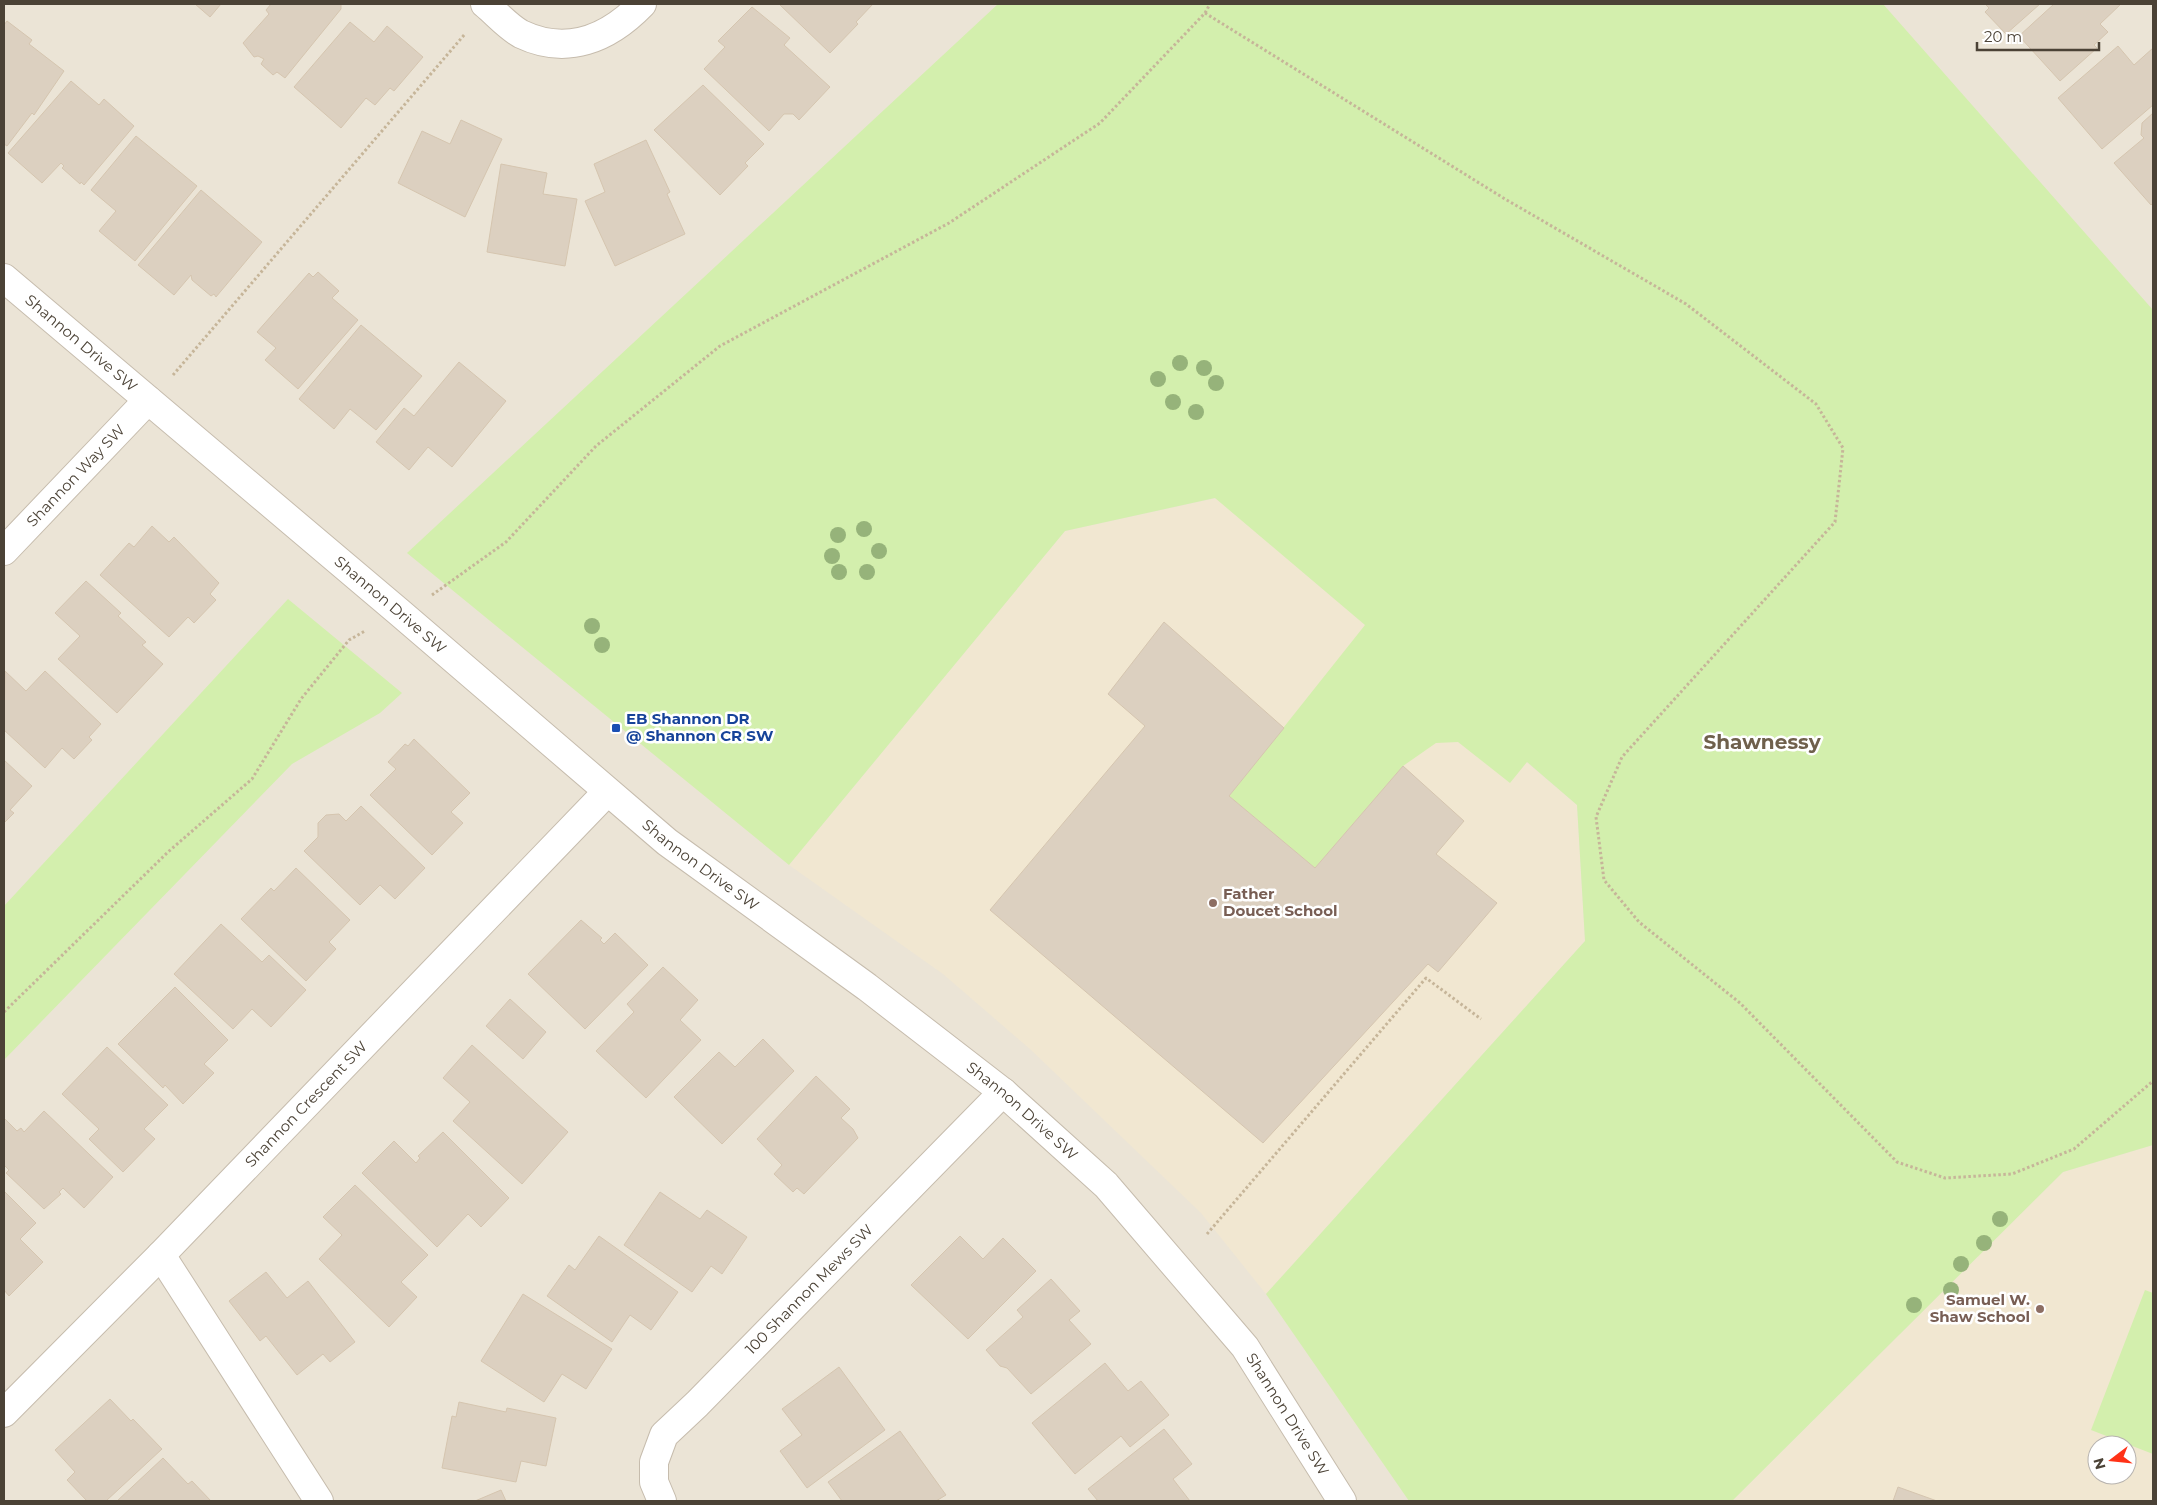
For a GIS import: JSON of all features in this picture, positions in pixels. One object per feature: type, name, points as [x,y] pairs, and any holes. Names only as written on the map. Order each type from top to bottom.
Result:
[{"type":"street","points":[[487,5],[519,33],[546,42],[569,43],[610,32],[642,4]]},
{"type":"street","name":"Shannon Drive SW","points":[[4,278],[400,612],[667,842],[867,987],[1003,1092],[1106,1185],[1246,1347],[1342,1501]]},
{"type":"street","name":"Shannon Way SW","points":[[4,551],[148,400]]},
{"type":"street","name":"Shannon Crescent SW","points":[[4,1413],[161,1255],[607,792]]},
{"type":"street","name":"100 Shannon Mews SW","points":[[662,1501],[654,1482],[654,1468],[664,1435],[704,1397],[1003,1092]]},
{"type":"street","points":[[161,1255],[319,1501]]},
{"type":"path","points":[[4,1012],[168,852],[252,779],[301,699],[349,640],[434,594],[506,542],[596,446],[720,346],[948,223],[1100,123],[1205,13],[1210,4]]},
{"type":"path","points":[[148,400],[175,372],[487,5]]},
{"type":"path","points":[[1205,13],[1505,199],[1686,304],[1816,404],[1843,448],[1835,522],[1622,757],[1596,817],[1604,880],[1639,922],[1740,1003],[1897,1162],[1945,1178],[2012,1174],[2074,1149],[2153,1081]]},
{"type":"path","points":[[1208,1234],[1426,978],[1481,1019]]},
{"type":"shaded area","points":[[4,4],[2153,4],[2153,1501],[4,1501]]},
{"type":"shaded area","name":"Father Doucet School","points":[[1216,498],[1577,805],[1585,941],[1266,1294],[1201,1213],[1030,1049],[943,974],[789,865],[1065,531]]},
{"type":"shaded area","name":"Samuel W. Shaw School","points":[[2153,1145],[2153,1501],[1732,1501],[2063,1172]]},
{"type":"green space","points":[[998,4],[1883,4],[2153,310],[2153,1145],[2063,1172],[1732,1501],[1409,1501],[1266,1294],[1585,941],[1577,805],[1527,762],[1510,783],[1458,742],[1436,743],[1403,766],[1315,868],[1229,796],[1365,625],[1215,498],[1065,531],[789,865],[407,553]]},
{"type":"green space","points":[[288,599],[402,693],[380,713],[292,764],[4,1060],[4,906]]},
{"type":"green space","points":[[2145,1290],[2153,1293],[2153,1454],[2137,1448],[2137,1435],[2104,1435],[2091,1430]]},
{"type":"building","points":[[195,4],[221,4],[210,17]]},
{"type":"building","points":[[271,4],[341,4],[341,9],[285,78],[277,72],[273,75],[261,64],[264,59],[258,56],[254,57],[243,43],[269,14],[266,10]]},
{"type":"building","points":[[779,4],[873,4],[856,22],[858,24],[830,53]]},
{"type":"building","points":[[1985,4],[2040,4],[2006,34],[1985,12],[1989,8]]},
{"type":"building","points":[[2054,4],[2121,4],[2100,24],[2108,32],[2094,45],[2097,48],[2060,81],[2019,36]]},
{"type":"building","points":[[752,7],[790,38],[784,45],[830,87],[799,120],[793,114],[784,114],[769,131],[704,69],[725,47],[718,41]]},
{"type":"building","points":[[7,21],[32,40],[29,44],[64,71],[34,115],[32,113],[7,146],[4,144],[4,25]]},
{"type":"building","points":[[350,22],[374,42],[387,26],[423,57],[394,91],[390,88],[375,105],[366,98],[341,128],[294,87]]},
{"type":"building","points":[[2118,46],[2134,65],[2153,48],[2153,105],[2102,149],[2058,98]]},
{"type":"building","points":[[71,81],[99,105],[104,99],[134,126],[84,185],[81,182],[80,184],[62,168],[64,166],[61,163],[42,183],[8,153]]},
{"type":"building","points":[[703,85],[764,144],[745,163],[748,166],[720,195],[654,130]]},
{"type":"building","points":[[2153,113],[2153,203],[2151,205],[2114,163],[2144,138],[2141,135],[2142,123]]},
{"type":"building","points":[[461,120],[502,139],[465,217],[398,183],[422,131],[450,144]]},
{"type":"building","points":[[136,136],[197,186],[135,261],[99,231],[116,211],[91,190]]},
{"type":"building","points":[[646,140],[670,192],[667,194],[685,234],[615,266],[585,201],[605,192],[594,164]]},
{"type":"building","points":[[501,164],[547,173],[543,194],[577,199],[565,266],[487,252]]},
{"type":"building","points":[[201,190],[262,242],[216,297],[214,294],[211,296],[192,280],[191,275],[174,295],[138,265]]},
{"type":"building","points":[[318,272],[339,291],[332,298],[358,320],[298,389],[265,360],[276,348],[257,332],[309,273],[313,277]]},
{"type":"building","points":[[361,325],[422,376],[376,430],[350,409],[334,429],[299,399]]},
{"type":"building","points":[[459,362],[506,401],[452,467],[428,447],[409,470],[376,442],[404,408],[414,416]]},
{"type":"building","points":[[152,526],[169,542],[174,537],[219,583],[210,594],[216,600],[194,623],[188,617],[169,637],[100,575],[129,543],[134,547]]},
{"type":"building","points":[[86,581],[121,613],[118,616],[146,642],[142,645],[163,664],[117,713],[58,659],[80,636],[55,613]]},
{"type":"building","points":[[1164,622],[1284,728],[1229,796],[1315,868],[1403,766],[1464,821],[1436,854],[1497,903],[1438,972],[1428,964],[1263,1143],[990,910],[1145,726],[1108,694]]},
{"type":"building","points":[[5,671],[26,691],[45,671],[101,724],[89,737],[92,740],[74,759],[62,748],[45,768],[4,730]]},
{"type":"building","points":[[414,739],[470,793],[451,812],[463,823],[432,855],[370,795],[396,769],[388,762],[405,744],[408,746]]},
{"type":"building","points":[[4,760],[32,786],[10,810],[14,813],[4,823]]},
{"type":"building","points":[[361,806],[425,868],[395,899],[380,885],[360,905],[304,851],[318,837],[318,823],[326,815],[339,814],[346,821]]},
{"type":"building","points":[[296,868],[350,920],[329,942],[336,949],[306,981],[241,919],[271,888],[274,891]]},
{"type":"building","points":[[581,920],[602,938],[600,940],[604,944],[615,933],[648,965],[585,1029],[528,974]]},
{"type":"building","points":[[221,924],[262,962],[269,955],[306,990],[271,1027],[252,1009],[233,1029],[174,974]]},
{"type":"building","points":[[663,967],[698,1000],[680,1020],[701,1040],[646,1098],[596,1051],[634,1012],[627,1004]]},
{"type":"building","points":[[175,987],[228,1040],[204,1064],[214,1073],[183,1104],[165,1085],[163,1088],[118,1044]]},
{"type":"building","points":[[510,999],[546,1032],[523,1059],[486,1026]]},
{"type":"building","points":[[763,1039],[794,1071],[722,1144],[674,1097],[719,1052],[735,1067]]},
{"type":"building","points":[[472,1045],[568,1132],[522,1184],[453,1121],[470,1102],[443,1078]]},
{"type":"building","points":[[107,1047],[168,1105],[144,1129],[155,1139],[123,1172],[89,1139],[99,1129],[62,1094]]},
{"type":"building","points":[[816,1076],[850,1109],[841,1118],[853,1129],[858,1138],[804,1194],[797,1188],[793,1192],[774,1174],[782,1165],[757,1139]]},
{"type":"building","points":[[44,1111],[113,1177],[84,1208],[63,1188],[59,1192],[61,1194],[44,1209],[6,1173],[9,1170],[4,1165],[4,1118],[17,1131],[21,1128],[24,1132]]},
{"type":"building","points":[[443,1132],[509,1198],[481,1227],[468,1214],[437,1247],[362,1173],[394,1141],[416,1163],[420,1158],[418,1156]]},
{"type":"building","points":[[355,1185],[428,1255],[401,1282],[417,1297],[389,1327],[319,1259],[342,1235],[323,1217]]},
{"type":"building","points":[[4,1191],[36,1223],[20,1239],[43,1262],[9,1296],[4,1290]]},
{"type":"building","points":[[660,1192],[700,1219],[707,1210],[747,1237],[722,1274],[711,1266],[692,1292],[624,1245]]},
{"type":"building","points":[[599,1236],[678,1292],[651,1330],[630,1315],[612,1342],[547,1296],[569,1265],[575,1270]]},
{"type":"building","points":[[960,1236],[983,1259],[1003,1238],[1036,1271],[968,1339],[911,1285]]},
{"type":"building","points":[[266,1272],[287,1298],[308,1281],[355,1342],[330,1362],[323,1354],[297,1375],[266,1336],[260,1341],[229,1301]]},
{"type":"building","points":[[1051,1279],[1080,1311],[1069,1320],[1091,1344],[1031,1394],[1007,1368],[1000,1366],[986,1350],[1023,1317],[1017,1310]]},
{"type":"building","points":[[523,1294],[612,1349],[586,1389],[562,1374],[544,1402],[481,1361]]},
{"type":"building","points":[[1105,1363],[1128,1391],[1141,1381],[1169,1415],[1130,1447],[1121,1436],[1075,1474],[1032,1423]]},
{"type":"building","points":[[839,1367],[885,1430],[807,1488],[780,1451],[802,1435],[782,1409]]},
{"type":"building","points":[[110,1399],[131,1421],[133,1419],[162,1449],[106,1501],[87,1501],[67,1480],[75,1472],[55,1450]]},
{"type":"building","points":[[459,1402],[506,1412],[507,1408],[556,1418],[546,1466],[521,1461],[516,1482],[442,1468],[452,1416],[456,1417]]},
{"type":"building","points":[[1164,1429],[1192,1464],[1173,1479],[1190,1501],[1098,1501],[1088,1489]]},
{"type":"building","points":[[900,1431],[946,1495],[936,1501],[842,1501],[828,1482]]},
{"type":"building","points":[[163,1458],[188,1484],[192,1481],[211,1501],[117,1501]]},
{"type":"building","points":[[1898,1487],[1937,1501],[1893,1501]]},
{"type":"building","points":[[501,1490],[506,1501],[475,1501]]},
{"type":"place","name":"EB Shannon DR @ Shannon CR SW","points":[[616,728]]},
{"type":"place","name":"Father Doucet School","points":[[1213,903]]},
{"type":"place","name":"Samuel W. Shaw School","points":[[2040,1309]]},
{"type":"district","name":"Shawnessy","points":[[1762,742]]}]
